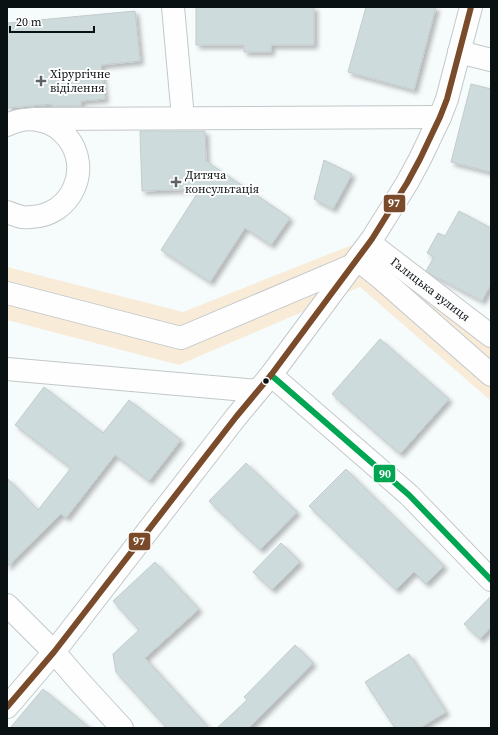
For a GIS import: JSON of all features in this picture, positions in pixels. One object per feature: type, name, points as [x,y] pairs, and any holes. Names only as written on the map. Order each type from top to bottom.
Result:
[{"type":"street","points":[[173,7],[183,118]]},
{"type":"street","points":[[7,707],[54,652],[264,383],[359,256],[407,183],[440,117],[447,99],[471,7]]},
{"type":"street","points":[[459,52],[491,60]]},
{"type":"street","points":[[7,125],[16,121],[33,119],[440,117]]},
{"type":"street","points":[[7,212],[22,217],[38,217],[53,212],[66,202],[75,188],[77,181],[79,173],[78,158],[72,143],[62,131],[48,122],[33,119]]},
{"type":"street","points":[[7,293],[181,338],[359,256]]},
{"type":"street","points":[[359,256],[383,280],[491,375]]},
{"type":"street","name":"Галицька вулиця","points":[[359,256],[491,336]]},
{"type":"street","points":[[7,369],[264,383],[409,495],[491,580]]},
{"type":"street","points":[[7,605],[54,652],[122,728]]},
{"type":"shaded area","points":[[357,243],[423,290],[491,348],[491,401],[360,287],[179,365],[7,320],[7,267],[183,312]]},
{"type":"building","points":[[196,7],[314,7],[314,45],[271,45],[271,52],[244,52],[244,45],[196,45]]},
{"type":"building","points":[[366,7],[436,7],[414,90],[348,72]]},
{"type":"building","points":[[135,11],[140,61],[101,65],[105,99],[81,101],[81,106],[52,106],[52,104],[7,108],[7,23]]},
{"type":"building","points":[[471,84],[491,89],[491,172],[451,162]]},
{"type":"building","points":[[140,131],[205,131],[206,161],[290,218],[271,245],[245,228],[210,282],[161,250],[200,189],[142,191]]},
{"type":"building","points":[[324,160],[352,174],[333,209],[314,199]]},
{"type":"building","points":[[459,211],[491,228],[491,284],[482,301],[426,271],[434,257],[427,253],[438,233],[445,236]]},
{"type":"building","points":[[380,339],[449,399],[400,454],[332,394]]},
{"type":"building","points":[[44,387],[103,433],[129,400],[181,440],[149,481],[115,455],[66,518],[61,514],[7,567],[7,478],[38,510],[71,468],[15,425]]},
{"type":"building","points":[[246,463],[297,512],[260,550],[209,501]]},
{"type":"building","points":[[346,469],[444,566],[426,584],[414,572],[396,590],[309,506]]},
{"type":"building","points":[[281,543],[300,562],[272,590],[253,572]]},
{"type":"building","points":[[155,562],[199,609],[145,658],[209,728],[167,728],[116,672],[113,654],[139,630],[113,601]]},
{"type":"building","points":[[491,596],[491,627],[480,639],[464,624]]},
{"type":"building","points":[[295,645],[313,663],[249,728],[217,728],[247,700],[244,697]]},
{"type":"building","points":[[409,654],[446,712],[420,728],[395,728],[365,682]]},
{"type":"building","points":[[43,689],[90,728],[10,728]]},
{"type":"transit line","name":"97","points":[[7,707],[54,652],[236,417],[271,375],[372,239],[407,183],[440,117],[447,99],[471,7]]},
{"type":"transit line","name":"90","points":[[271,375],[409,495],[491,580]]},
{"type":"place","name":"Хірургічне віділення","points":[[41,81]]},
{"type":"place","name":"Дитяча консультація","points":[[176,182]]}]
